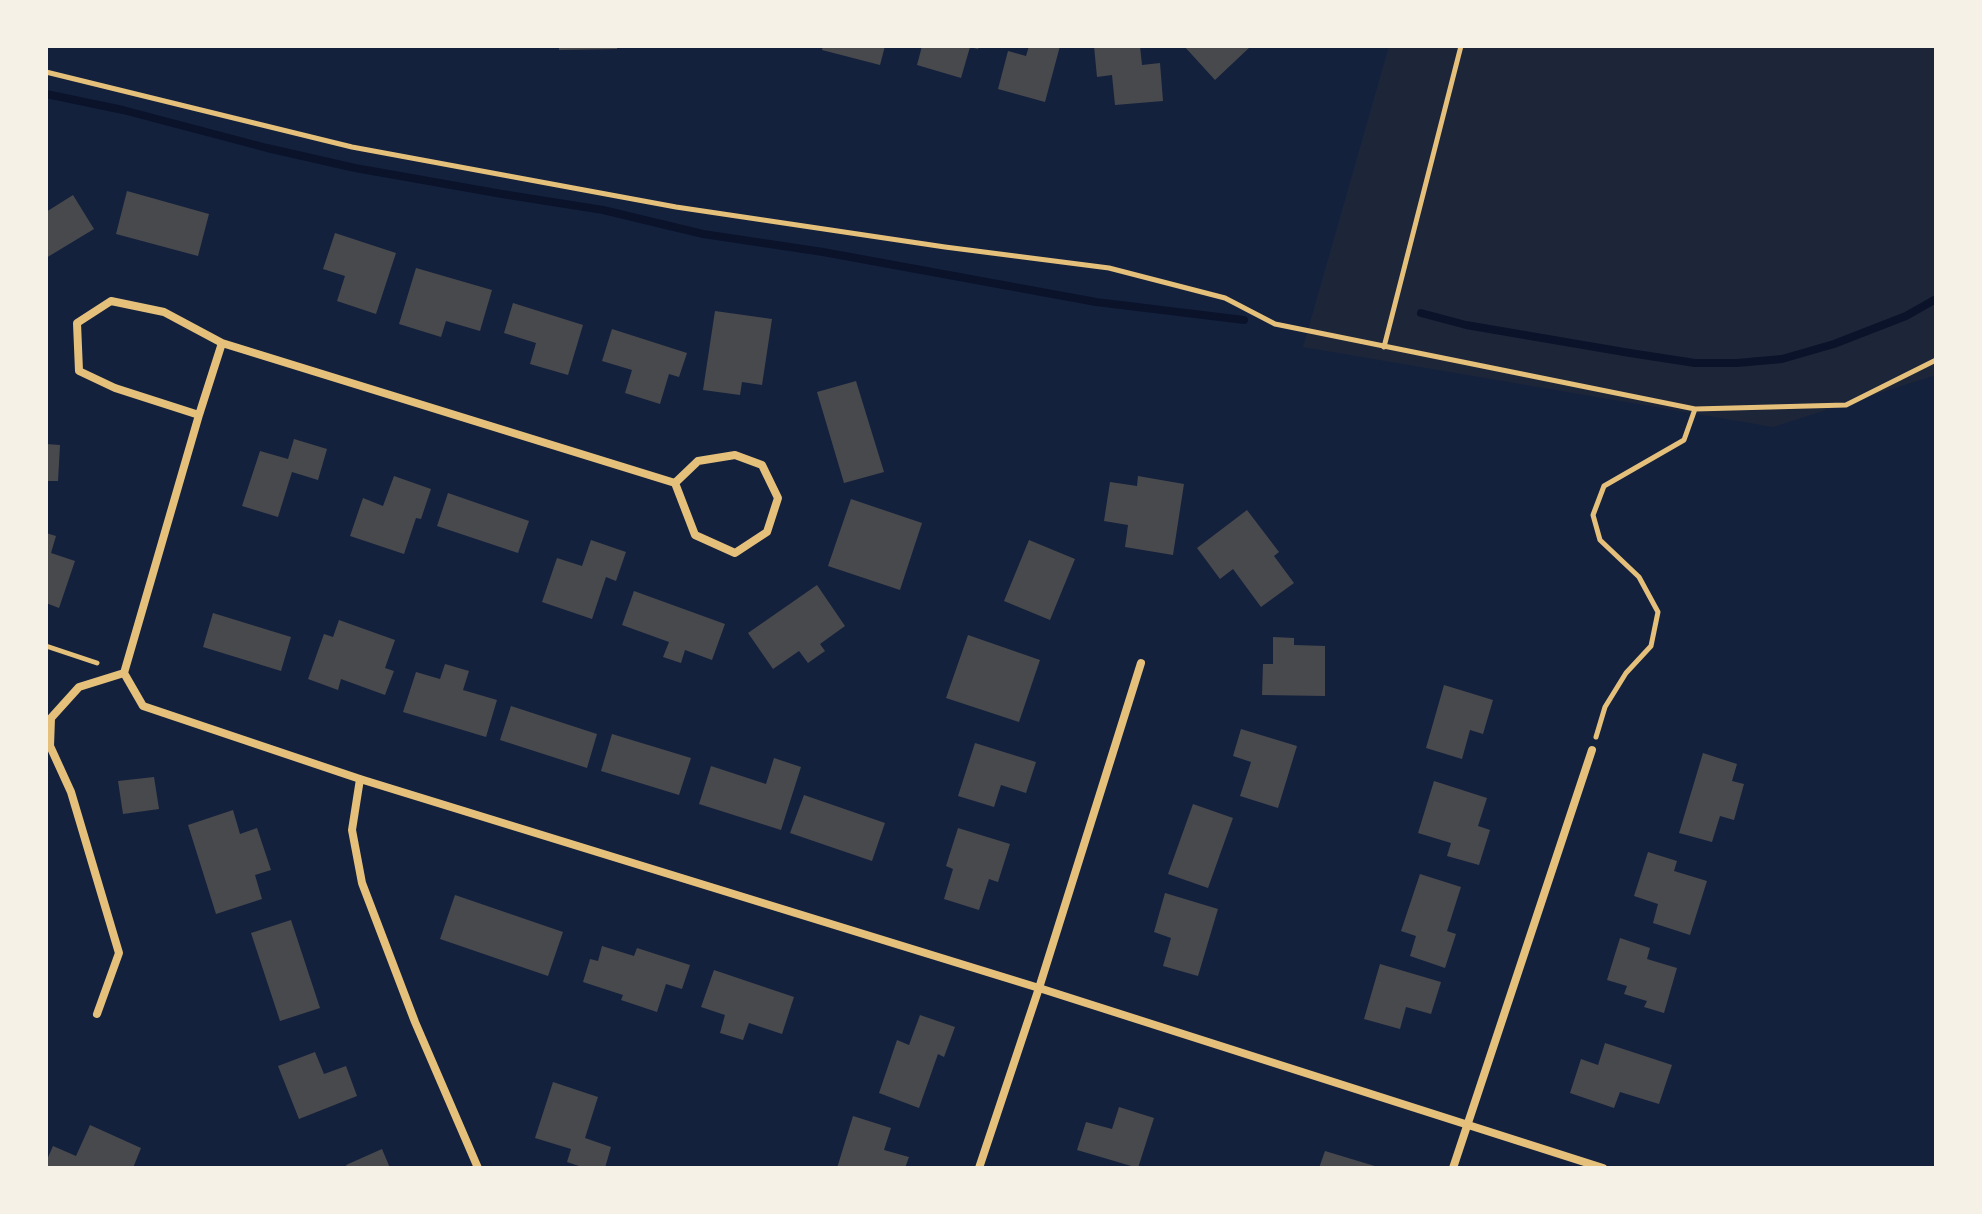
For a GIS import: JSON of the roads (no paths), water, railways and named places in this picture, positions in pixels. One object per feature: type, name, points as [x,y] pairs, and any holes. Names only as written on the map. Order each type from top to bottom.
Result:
[{"type":"street","points":[[199,415],[115,388],[79,371],[77,323],[111,301],[164,312],[222,343],[675,483]]},
{"type":"street","points":[[222,343],[124,673],[143,706],[360,779],[1039,988],[1603,1168]]},
{"type":"street","points":[[735,455],[762,465],[778,498],[767,532],[735,553],[695,535],[675,483],[698,461],[735,455]]},
{"type":"street","points":[[979,1168],[1141,663]]},
{"type":"street","points":[[97,1014],[119,953],[71,792],[50,746],[51,718],[79,687],[124,673]]},
{"type":"street","points":[[1453,1168],[1592,750]]},
{"type":"street","points":[[360,779],[352,830],[362,883],[415,1022],[478,1168]]},
{"type":"waterway","points":[[46,94],[355,168],[603,210],[703,234],[823,252],[1096,302],[1244,320]]},
{"type":"waterway","points":[[1421,313],[1466,325],[1630,353],[1695,363],[1737,363],[1782,359],[1834,344],[1906,316],[1936,299]]}]
